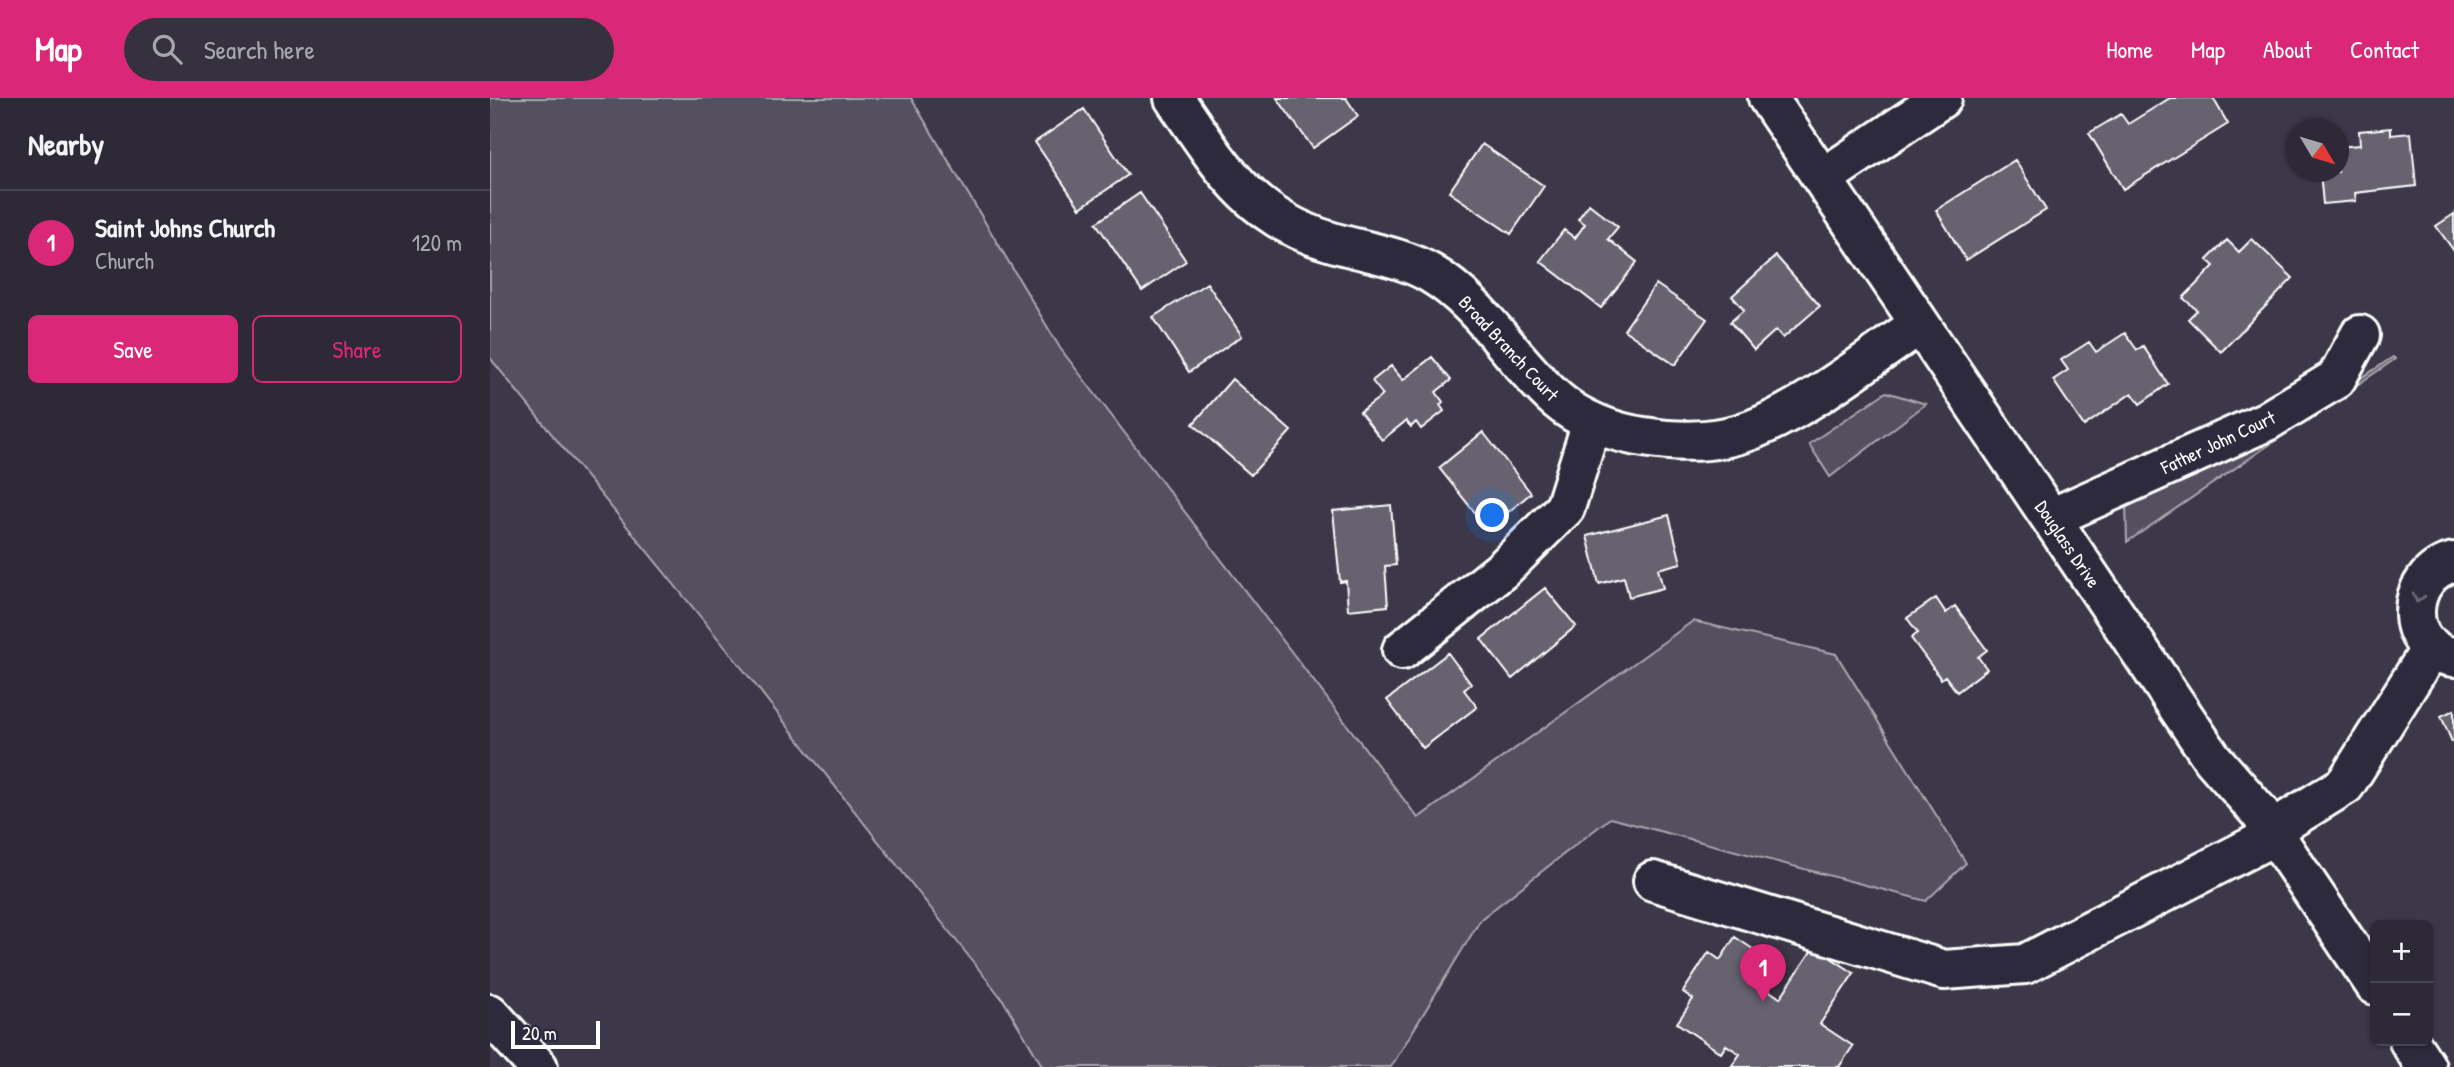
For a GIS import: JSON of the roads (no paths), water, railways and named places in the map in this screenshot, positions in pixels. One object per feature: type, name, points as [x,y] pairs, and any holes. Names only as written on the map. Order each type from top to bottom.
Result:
[{"type":"street","name":"Broad Branch Court","points":[[1174,98],[1229,178],[1256,204],[1288,225],[1328,241],[1395,257],[1429,273],[1466,300],[1521,366],[1559,402],[1592,422],[1629,435],[1671,441],[1712,439],[1753,429],[1805,402],[1920,324]]},
{"type":"street","name":"Douglass Drive","points":[[1768,98],[2212,758],[2260,813],[2374,983]]},
{"type":"street","points":[[1823,178],[1942,98]]},
{"type":"street","name":"Father John Court","points":[[2050,518],[2267,421],[2336,379],[2361,335]]},
{"type":"street","points":[[1402,650],[1502,569],[1565,508],[1592,422]]},
{"type":"street","points":[[1653,881],[1944,970],[2025,964],[2273,832],[2345,785],[2443,652],[2421,635],[2415,619],[2414,602],[2423,581],[2435,569],[2454,562]]},
{"type":"street","points":[[490,1014],[538,1067]]},
{"type":"street","points":[[2412,1046],[2426,1067]]},
{"type":"place","name":"Saint Johns Church","points":[[1763,1002]]}]
